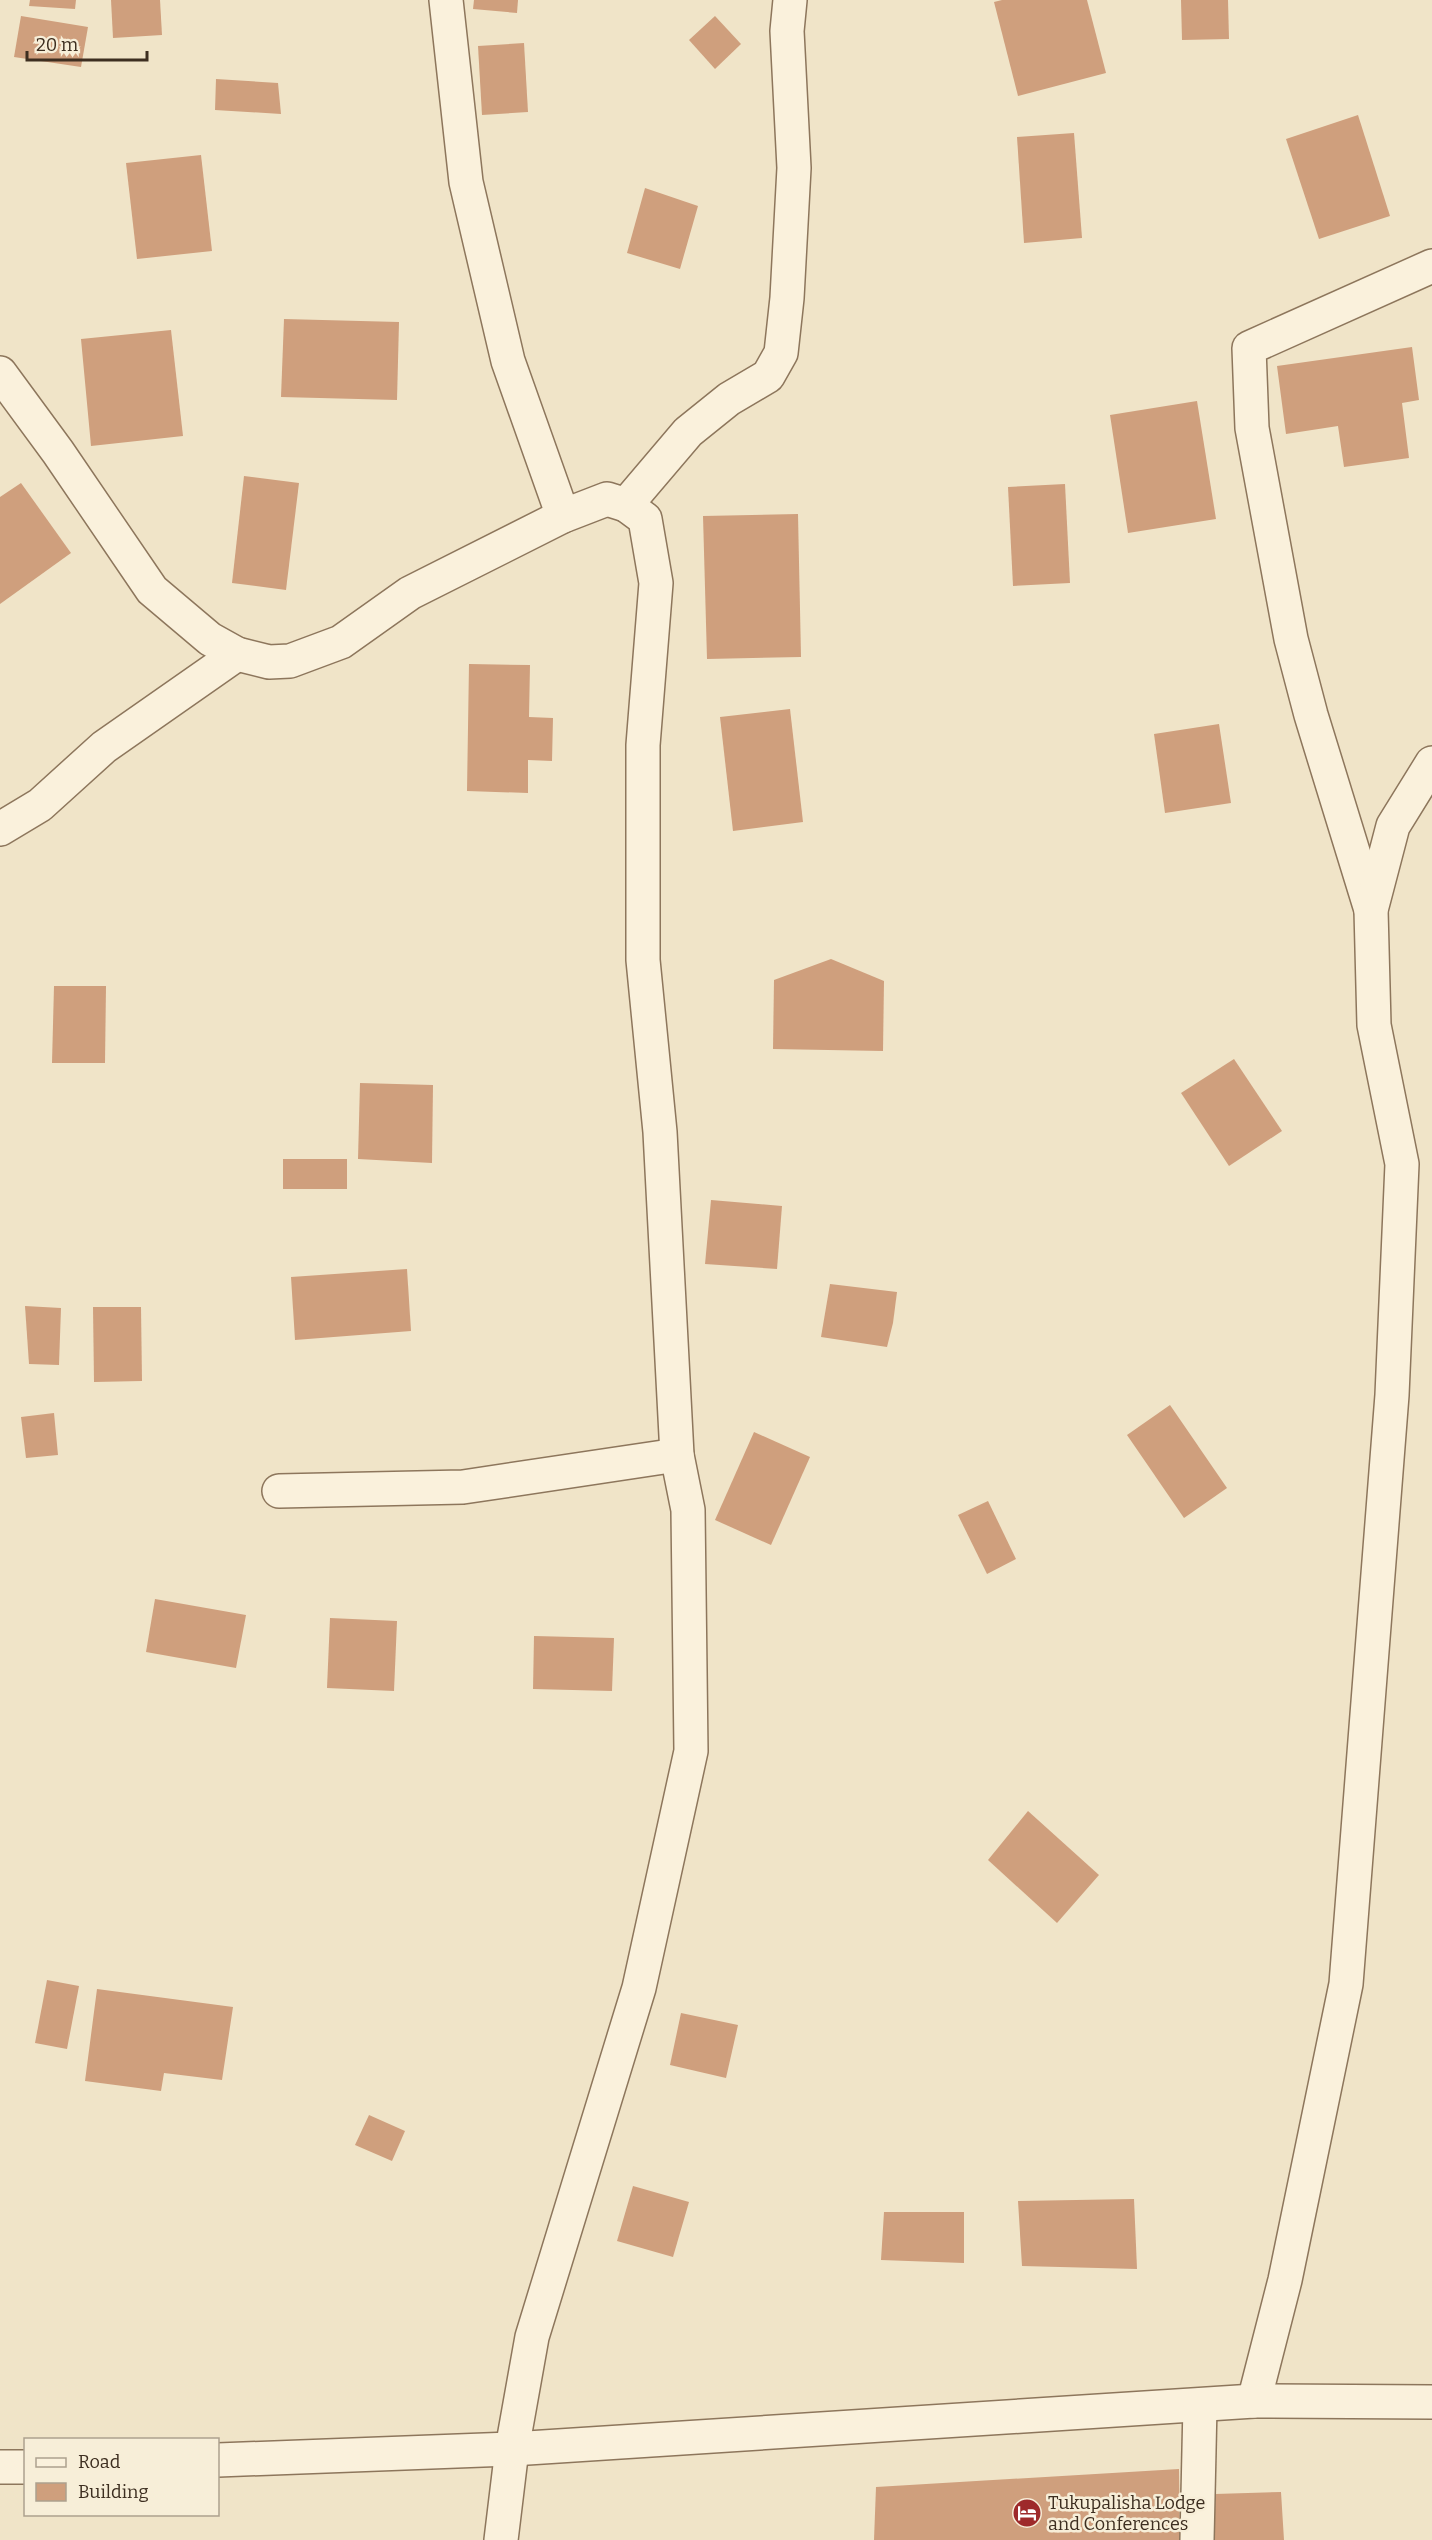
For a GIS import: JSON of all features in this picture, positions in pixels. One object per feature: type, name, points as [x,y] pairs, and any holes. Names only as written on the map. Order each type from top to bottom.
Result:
[{"type":"street","points":[[446,0],[466,182],[508,361],[563,516]]},
{"type":"street","points":[[626,505],[688,432],[729,399],[768,376],[781,353],[787,298],[794,168],[786,31],[790,0]]},
{"type":"street","points":[[1254,2401],[1285,2280],[1347,1973],[1392,1395],[1402,1164],[1374,1025],[1371,910],[1311,715],[1291,639],[1252,428],[1249,348],[1432,266]]},
{"type":"street","points":[[0,373],[58,452],[152,590],[210,639],[237,654],[269,662],[290,661],[341,642],[410,593],[563,516],[607,499],[626,505],[645,519],[656,583],[643,746],[643,960],[660,1132],[677,1455],[688,1510],[691,1751],[639,1988],[532,2337],[512,2449],[501,2540]]},
{"type":"street","points":[[0,829],[40,805],[104,747],[237,654]]},
{"type":"street","points":[[1371,910],[1393,826],[1432,763]]},
{"type":"street","points":[[279,1491],[463,1487],[677,1455]]},
{"type":"street","points":[[219,2460],[512,2449],[1254,2401],[1432,2402]]},
{"type":"street","points":[[1197,2540],[1200,2405]]},
{"type":"street","points":[[0,2468],[24,2467]]},
{"type":"building","points":[[30,0],[76,0],[75,9],[29,6]]},
{"type":"building","points":[[111,0],[160,0],[162,35],[113,38]]},
{"type":"building","points":[[474,0],[518,0],[517,13],[473,9]]},
{"type":"building","points":[[1002,0],[1087,0],[1106,73],[1018,96],[994,2]]},
{"type":"building","points":[[1181,0],[1228,0],[1229,39],[1182,40]]},
{"type":"building","points":[[21,16],[88,27],[81,67],[14,57]]},
{"type":"building","points":[[715,16],[741,44],[715,69],[689,40]]},
{"type":"building","points":[[524,43],[528,112],[482,115],[478,46]]},
{"type":"building","points":[[216,79],[278,83],[281,114],[215,110]]},
{"type":"building","points":[[1358,115],[1390,216],[1319,239],[1286,139]]},
{"type":"building","points":[[1074,133],[1082,238],[1024,243],[1017,137]]},
{"type":"building","points":[[201,155],[212,251],[137,259],[126,163]]},
{"type":"building","points":[[645,188],[698,206],[680,269],[627,253]]},
{"type":"building","points":[[284,319],[399,322],[397,400],[281,397]]},
{"type":"building","points":[[171,330],[183,436],[91,446],[81,339]]},
{"type":"building","points":[[1412,347],[1419,400],[1402,403],[1409,458],[1344,467],[1338,426],[1286,434],[1277,366]]},
{"type":"building","points":[[1197,401],[1216,519],[1128,533],[1110,415]]},
{"type":"building","points":[[244,476],[299,483],[286,590],[232,583]]},
{"type":"building","points":[[21,483],[71,553],[0,604],[0,497]]},
{"type":"building","points":[[1065,484],[1070,583],[1013,586],[1008,487]]},
{"type":"building","points":[[798,514],[801,657],[707,659],[703,516]]},
{"type":"building","points":[[469,664],[530,665],[529,717],[553,718],[552,761],[528,760],[528,793],[467,791]]},
{"type":"building","points":[[790,709],[803,822],[733,831],[720,717]]},
{"type":"building","points":[[1219,724],[1231,803],[1165,813],[1154,734]]},
{"type":"building","points":[[831,959],[884,981],[883,1051],[773,1049],[774,980]]},
{"type":"building","points":[[54,986],[106,986],[105,1063],[52,1063]]},
{"type":"building","points":[[1234,1059],[1282,1131],[1229,1166],[1181,1093]]},
{"type":"building","points":[[360,1083],[433,1085],[432,1163],[358,1159]]},
{"type":"building","points":[[283,1159],[347,1159],[347,1189],[283,1189]]},
{"type":"building","points":[[711,1200],[782,1206],[777,1269],[705,1264]]},
{"type":"building","points":[[407,1269],[411,1331],[295,1340],[291,1277]]},
{"type":"building","points":[[830,1284],[897,1292],[887,1347],[821,1337]]},
{"type":"building","points":[[25,1306],[61,1308],[59,1365],[29,1364]]},
{"type":"building","points":[[93,1307],[141,1307],[142,1381],[94,1382]]},
{"type":"building","points":[[1170,1405],[1227,1488],[1184,1518],[1127,1435]]},
{"type":"building","points":[[54,1413],[58,1455],[26,1458],[21,1417]]},
{"type":"building","points":[[754,1432],[810,1457],[771,1545],[715,1520]]},
{"type":"building","points":[[988,1501],[1016,1559],[987,1574],[958,1515]]},
{"type":"building","points":[[155,1599],[246,1615],[236,1668],[146,1652]]},
{"type":"building","points":[[330,1618],[397,1621],[394,1691],[327,1688]]},
{"type":"building","points":[[534,1636],[614,1638],[612,1691],[533,1689]]},
{"type":"building","points":[[1028,1811],[1099,1875],[1057,1923],[988,1860]]},
{"type":"building","points":[[47,1980],[79,1986],[67,2049],[35,2043]]},
{"type":"building","points":[[97,1989],[233,2007],[222,2080],[164,2073],[161,2091],[85,2081]]},
{"type":"building","points":[[681,2013],[738,2025],[726,2078],[670,2065]]},
{"type":"building","points":[[369,2115],[405,2131],[392,2161],[355,2145]]},
{"type":"building","points":[[633,2186],[689,2202],[673,2257],[617,2241]]},
{"type":"building","points":[[1134,2199],[1137,2269],[1022,2266],[1018,2201]]},
{"type":"building","points":[[884,2212],[964,2212],[964,2263],[881,2260]]},
{"type":"building","name":"Tukupalisha Lodge and Conferences","points":[[1179,2469],[1180,2540],[874,2540],[876,2487]]},
{"type":"building","points":[[1281,2492],[1284,2540],[1215,2540],[1215,2494]]},
{"type":"place","name":"Tukupalisha Lodge and Conferences","points":[[1027,2513]]}]
